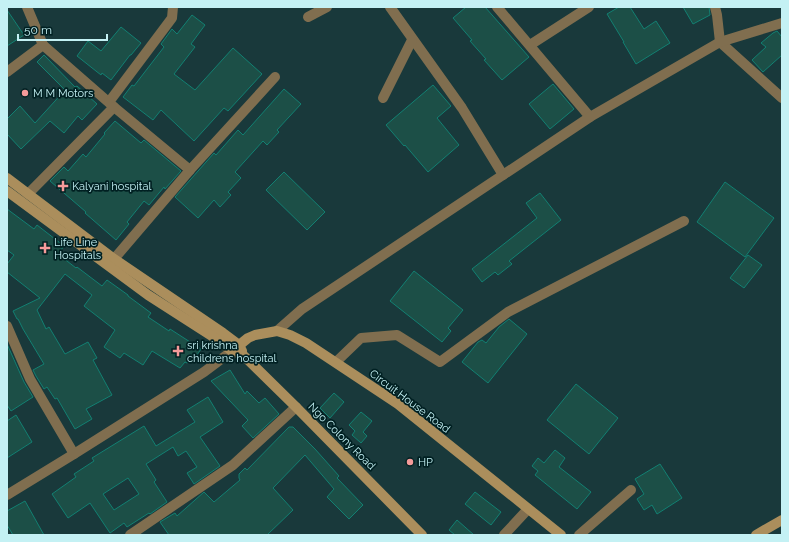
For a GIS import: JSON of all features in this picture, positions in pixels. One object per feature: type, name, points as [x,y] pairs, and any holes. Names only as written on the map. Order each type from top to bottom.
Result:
[{"type":"street","points":[[27,7],[44,45],[111,105],[190,170]]},
{"type":"street","points":[[28,194],[111,105],[172,18],[174,7]]},
{"type":"street","points":[[308,17],[327,7]]},
{"type":"street","points":[[390,7],[412,40],[462,108],[503,175]]},
{"type":"street","points":[[498,7],[590,117]]},
{"type":"street","points":[[530,45],[589,7]]},
{"type":"street","points":[[715,7],[720,42],[782,98]]},
{"type":"street","points":[[7,495],[204,372],[248,338],[255,335],[277,331],[302,309],[590,117],[720,42],[782,23]]},
{"type":"street","points":[[383,98],[412,40]]},
{"type":"street","points":[[7,72],[44,45]]},
{"type":"street","points":[[114,259],[190,170],[275,77]]},
{"type":"street","points":[[8,184],[28,194],[114,259],[207,322],[235,348]]},
{"type":"street","points":[[8,184],[148,295],[215,338],[235,348]]},
{"type":"street","points":[[336,362],[361,338],[397,335],[440,362],[508,312],[684,220]]},
{"type":"street","points":[[7,326],[30,379],[74,454]]},
{"type":"street","name":"Circuit House Road","points":[[277,331],[290,335],[306,343],[398,404],[560,535]]},
{"type":"street","name":"Ngo Colony Road","points":[[235,348],[296,407],[422,535]]},
{"type":"street","points":[[130,535],[233,465],[296,407]]},
{"type":"street","points":[[579,535],[630,490]]},
{"type":"street","points":[[504,535],[528,509]]},
{"type":"street","points":[[756,535],[782,520]]},
{"type":"building","points":[[466,7],[485,7],[529,57],[502,80],[484,60],[486,59],[453,18]]},
{"type":"building","points":[[619,7],[630,7],[644,29],[656,21],[670,43],[636,64],[607,14]]},
{"type":"building","points":[[683,7],[709,7],[710,15],[693,24]]},
{"type":"building","points":[[7,10],[24,35],[7,46]]},
{"type":"building","points":[[192,15],[205,25],[191,44],[195,47],[174,74],[195,90],[233,48],[262,74],[228,111],[224,108],[194,141],[161,110],[153,120],[123,97],[132,85],[134,86],[164,47],[161,44],[172,29],[177,34]]},
{"type":"building","points":[[121,27],[141,43],[111,80],[102,73],[101,75],[77,56],[88,41],[101,51]]},
{"type":"building","points":[[777,31],[782,37],[782,55],[763,72],[752,60],[766,47],[761,43]]},
{"type":"building","points":[[44,55],[75,87],[77,86],[97,104],[82,120],[78,116],[64,133],[50,121],[21,149],[7,134],[7,119],[20,106],[35,123],[65,90],[37,62]]},
{"type":"building","points":[[553,84],[574,109],[550,129],[529,104]]},
{"type":"building","points":[[433,85],[451,106],[437,118],[459,145],[428,172],[386,125]]},
{"type":"building","points":[[284,89],[301,104],[277,130],[279,132],[267,145],[263,141],[235,172],[241,178],[228,192],[231,195],[220,207],[214,200],[198,218],[175,197],[214,153],[216,155],[238,130],[243,135]]},
{"type":"building","points":[[115,121],[141,143],[144,140],[181,171],[165,189],[164,187],[149,205],[144,201],[127,222],[129,224],[116,240],[50,181],[64,167],[68,171],[83,154],[86,157]]},
{"type":"building","points":[[284,172],[325,212],[307,230],[266,190]]},
{"type":"building","points":[[725,182],[774,218],[745,257],[697,222]]},
{"type":"building","points":[[540,193],[561,220],[509,261],[512,264],[498,275],[495,272],[482,282],[472,269],[537,218],[526,203]]},
{"type":"building","points":[[7,209],[34,229],[37,225],[64,246],[58,254],[76,268],[77,267],[102,286],[107,280],[151,313],[148,317],[201,349],[193,361],[191,360],[187,363],[185,362],[180,368],[152,351],[143,365],[124,353],[120,358],[104,347],[115,330],[84,306],[92,295],[65,274],[37,310],[46,329],[49,327],[65,354],[88,342],[97,358],[93,360],[112,395],[86,409],[92,419],[75,429],[57,398],[55,399],[47,387],[44,389],[36,376],[33,370],[44,364],[13,311],[40,298],[7,272],[7,264],[14,255],[7,250]]},
{"type":"building","points":[[748,255],[762,265],[744,288],[730,278]]},
{"type":"building","points":[[414,271],[463,310],[448,328],[451,331],[442,342],[390,301]]},
{"type":"building","points":[[509,319],[527,334],[488,383],[462,362],[478,342],[482,340],[486,343],[499,327]]},
{"type":"building","points":[[7,344],[24,382],[33,397],[11,411],[7,405]]},
{"type":"building","points":[[230,370],[245,394],[247,391],[259,403],[265,398],[279,414],[253,438],[242,426],[248,420],[211,381]]},
{"type":"building","points":[[576,384],[618,418],[589,454],[547,420]]},
{"type":"building","points":[[334,393],[344,402],[330,418],[320,408]]},
{"type":"building","points":[[208,397],[223,422],[200,437],[220,466],[194,484],[187,473],[197,467],[186,451],[178,456],[173,447],[146,464],[156,480],[154,482],[167,502],[150,514],[149,513],[127,527],[124,523],[110,533],[90,503],[68,518],[52,494],[76,477],[74,474],[94,461],[92,458],[144,426],[156,446],[195,422],[187,410]],"holes":[[[128,478],[139,494],[114,510],[103,494]]]},
{"type":"building","points":[[361,412],[372,421],[363,432],[367,436],[361,443],[352,435],[355,431],[349,425]]},
{"type":"building","points":[[16,415],[32,442],[7,458],[7,421]]},
{"type":"building","points":[[289,427],[293,427],[315,449],[339,476],[337,478],[363,505],[349,519],[327,497],[334,489],[305,455],[273,488],[293,510],[267,535],[169,535],[160,522],[175,513],[177,516],[204,492],[214,502],[240,480],[239,474],[245,468],[247,470]]},
{"type":"building","points":[[555,450],[565,458],[559,467],[591,492],[577,509],[535,475],[538,471],[532,466],[538,458],[544,463]]},
{"type":"building","points":[[660,464],[682,498],[657,514],[652,505],[644,510],[637,499],[644,494],[635,479]]},
{"type":"building","points":[[475,492],[501,512],[491,525],[465,504]]},
{"type":"building","points":[[25,501],[44,535],[13,535],[7,525],[7,511]]},
{"type":"building","points":[[457,520],[474,535],[455,535],[449,530]]},
{"type":"place","name":"M M Motors","points":[[25,93]]},
{"type":"place","name":"Kalyani hospital","points":[[63,186]]},
{"type":"place","name":"Life Line Hospitals","points":[[45,248]]},
{"type":"place","name":"sri krishna childrens hospital","points":[[178,351]]},
{"type":"place","name":"HP","points":[[410,462]]}]
